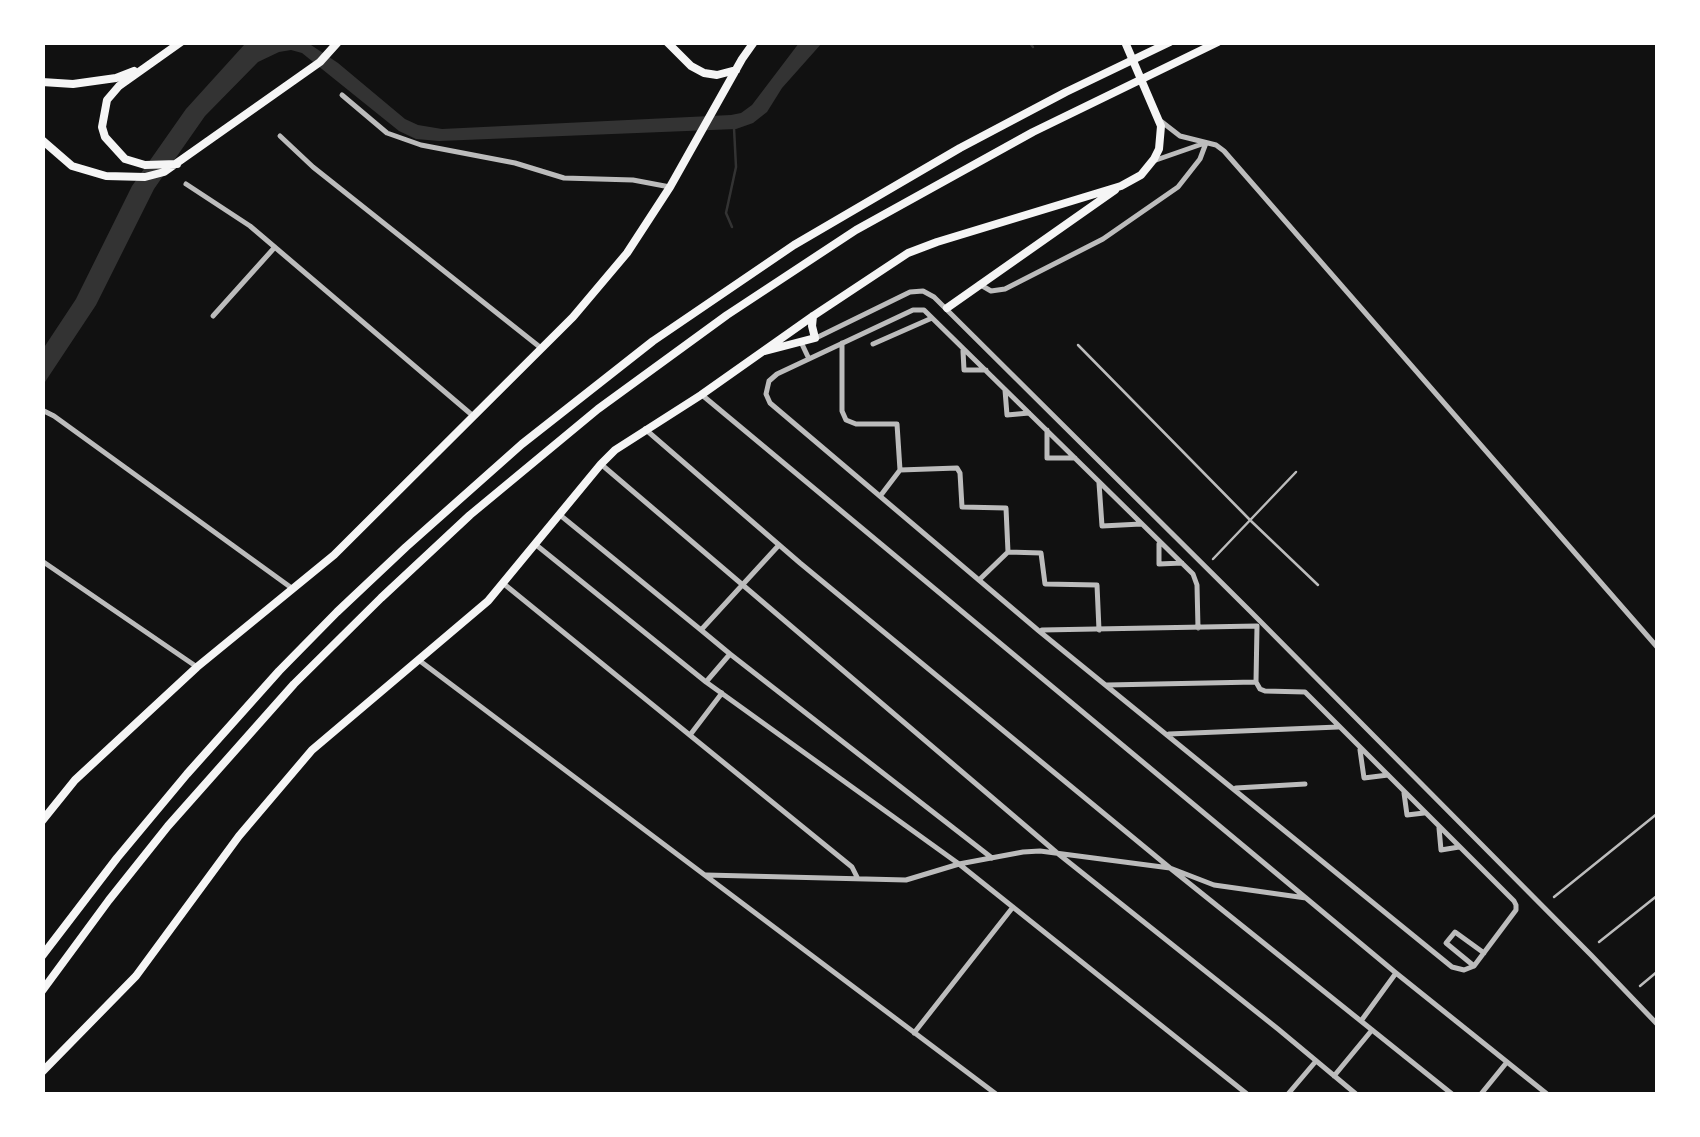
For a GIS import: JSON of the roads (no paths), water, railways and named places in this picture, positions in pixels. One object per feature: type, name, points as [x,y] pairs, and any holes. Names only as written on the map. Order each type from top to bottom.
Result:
[{"type":"main road","points":[[177,164],[144,166],[125,159],[105,137],[102,127],[107,100],[119,86],[180,42]]},
{"type":"main road","points":[[42,140],[72,166],[106,176],[145,177],[164,172],[320,62],[338,42]]},
{"type":"main road","points":[[667,42],[704,73],[717,75],[736,70]]},
{"type":"main road","points":[[42,821],[76,780],[197,667],[334,555],[572,317],[627,254],[754,42]]},
{"type":"main road","points":[[42,956],[116,858],[280,671],[373,578],[522,444],[653,342],[794,246],[960,148],[1170,42]]},
{"type":"main road","points":[[42,990],[168,826],[263,717],[380,598],[598,409],[727,315],[856,230],[978,161],[1218,42]]},
{"type":"main road","points":[[42,1072],[136,976],[239,836],[312,750],[472,616],[504,584],[616,450],[918,248],[1138,178],[1153,162],[1161,141],[1160,120],[1125,43]]},
{"type":"main road","points":[[42,82],[73,84],[116,78],[147,66]]},
{"type":"main road","points":[[947,308],[1121,186]]},
{"type":"main road","points":[[760,352],[815,338],[813,316]]},
{"type":"street","points":[[342,95],[387,132],[421,144],[564,178],[632,180],[670,188]]},
{"type":"street","points":[[1160,120],[1180,136],[1216,145],[1224,151],[1658,648]]},
{"type":"street","points":[[280,136],[541,348]]},
{"type":"street","points":[[1153,162],[1206,143]]},
{"type":"street","points":[[978,284],[991,291],[1005,289],[1103,239],[1178,186],[1200,159],[1206,143]]},
{"type":"street","points":[[186,184],[250,226],[472,415]]},
{"type":"street","points":[[213,316],[274,247]]},
{"type":"street","points":[[822,353],[815,338],[914,291],[930,294],[1658,1025]]},
{"type":"street","points":[[1198,628],[1196,580],[1182,563],[924,310],[916,308],[772,378],[766,390],[768,401],[1038,630],[1437,955],[1456,969],[1474,966],[1514,913],[1516,904],[1305,692],[1265,691],[1258,687],[1259,624]]},
{"type":"street","points":[[873,344],[932,318]]},
{"type":"street","points":[[800,342],[809,359]]},
{"type":"street","points":[[842,343],[844,418],[853,424],[897,424],[900,470],[880,496]]},
{"type":"street","points":[[963,348],[964,370],[986,370]]},
{"type":"street","points":[[1005,390],[1007,414],[1030,413]]},
{"type":"street","points":[[701,395],[1547,1094]]},
{"type":"street","points":[[42,410],[293,589]]},
{"type":"street","points":[[645,429],[778,545],[1452,1094]]},
{"type":"street","points":[[1046,430],[1047,458],[1075,458]]},
{"type":"street","points":[[601,464],[1056,852],[1356,1094]]},
{"type":"street","points":[[900,470],[958,469],[962,507],[1007,509],[1008,552]]},
{"type":"street","points":[[1099,482],[1102,526],[1141,524]]},
{"type":"street","points":[[560,514],[730,654],[992,858]]},
{"type":"street","points":[[1159,541],[1160,564],[1182,563]]},
{"type":"street","points":[[536,544],[706,682],[959,864],[1247,1094]]},
{"type":"street","points":[[701,630],[778,545]]},
{"type":"street","points":[[979,580],[1008,552],[1042,552],[1046,584],[1097,585],[1098,630]]},
{"type":"street","points":[[42,562],[197,667]]},
{"type":"street","points":[[504,584],[852,866],[858,880]]},
{"type":"street","points":[[1038,630],[1259,624]]},
{"type":"street","points":[[706,682],[730,654]]},
{"type":"street","points":[[420,661],[996,1094]]},
{"type":"street","points":[[1107,685],[1256,682]]},
{"type":"street","points":[[689,736],[722,693]]},
{"type":"street","points":[[1166,734],[1340,727]]},
{"type":"street","points":[[1360,747],[1364,778],[1388,775]]},
{"type":"street","points":[[1233,788],[1305,784]]},
{"type":"street","points":[[1404,790],[1407,815],[1426,812]]},
{"type":"street","points":[[1438,825],[1441,850],[1460,847]]},
{"type":"street","points":[[703,875],[906,880],[959,864],[1032,851],[1170,868],[1214,884],[1309,899]]},
{"type":"street","points":[[914,1033],[1012,907]]},
{"type":"street","points":[[1437,955],[1456,932],[1484,953]]},
{"type":"street","points":[[1446,944],[1474,966]]},
{"type":"street","points":[[1361,1021],[1396,973]]},
{"type":"street","points":[[1334,1076],[1372,1030]]},
{"type":"street","points":[[1288,1094],[1316,1061]]},
{"type":"street","points":[[1481,1094],[1507,1062]]},
{"type":"lane","points":[[1078,344],[1318,584]]},
{"type":"lane","points":[[1213,559],[1296,472]]},
{"type":"lane","points":[[1554,897],[1658,813]]},
{"type":"lane","points":[[1599,942],[1658,894]]},
{"type":"lane","points":[[1640,986],[1658,971]]},
{"type":"waterway","points":[[1029,42],[1033,47]]},
{"type":"waterway","points":[[732,227],[726,213],[736,167],[734,128]]}]
